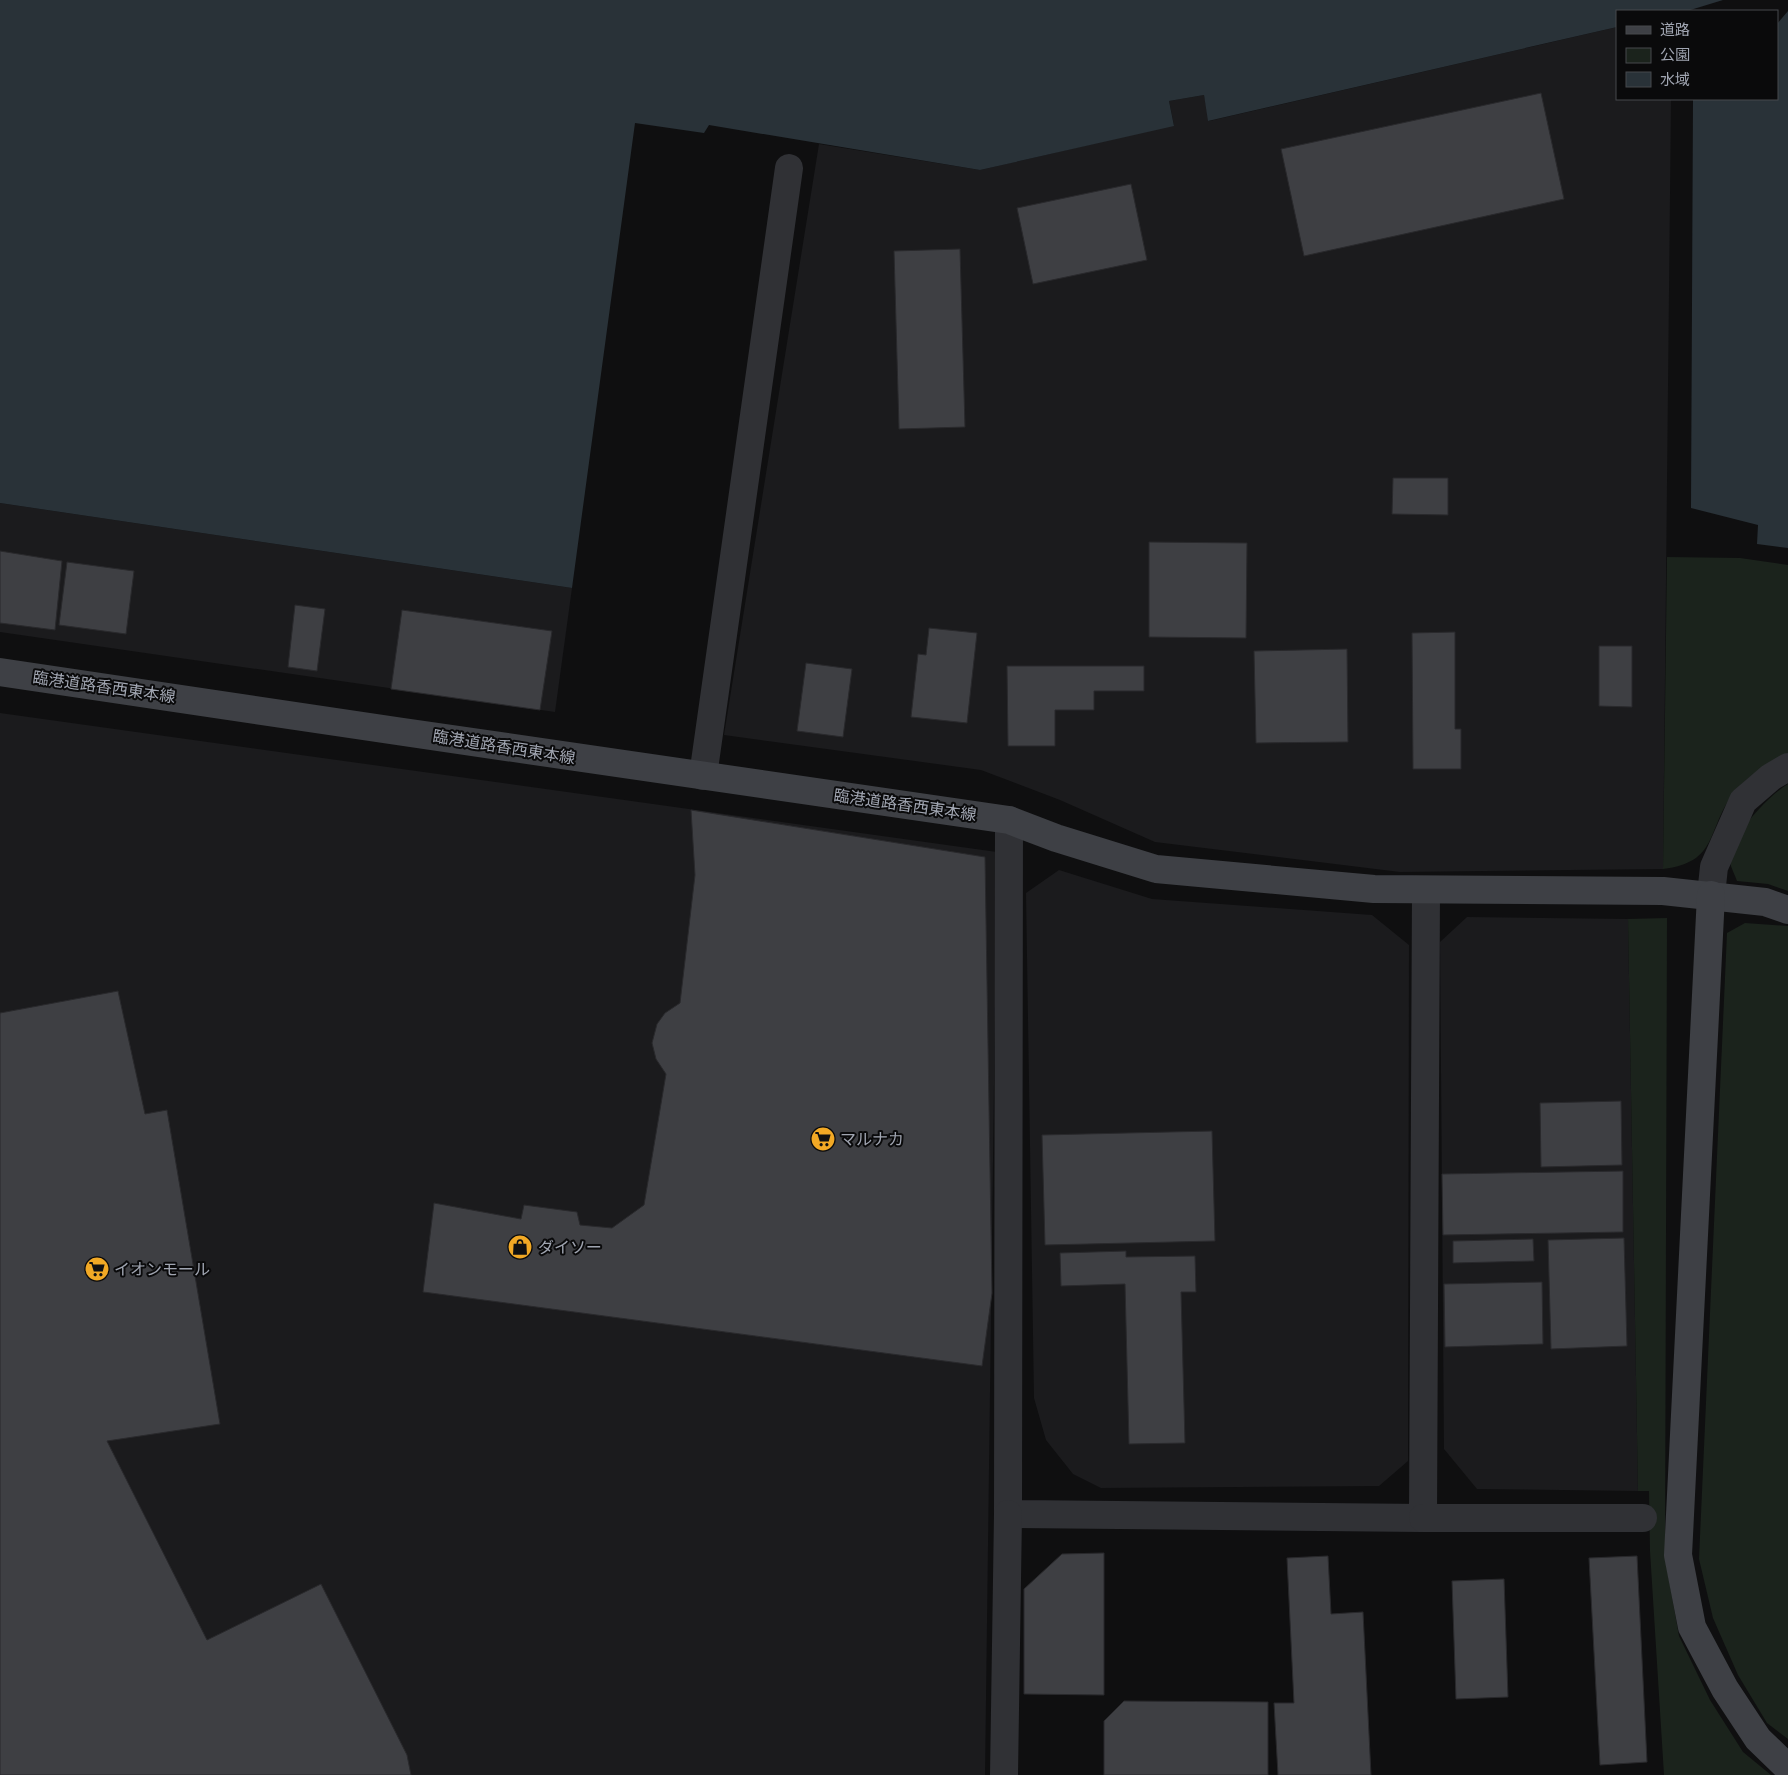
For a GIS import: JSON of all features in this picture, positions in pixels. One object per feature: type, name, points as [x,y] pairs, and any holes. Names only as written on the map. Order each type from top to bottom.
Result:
[{"type":"street","points":[[703,776],[789,168]]},
{"type":"street","name":"臨港道路香西東本線","points":[[0,672],[1009,820],[1056,838],[1156,869],[1374,889],[1663,891],[1765,902],[1788,910]]},
{"type":"street","points":[[1788,768],[1771,777],[1743,801],[1714,867],[1711,895],[1678,1555],[1692,1627],[1725,1689],[1758,1739],[1788,1768]]},
{"type":"street","points":[[1004,1775],[1008,1514],[1009,820]]},
{"type":"street","points":[[1423,1518],[1426,890]]},
{"type":"street","points":[[1008,1514],[1643,1518]]},
{"type":"shaded area","points":[[1616,27],[1616,100],[1671,100],[1663,869],[1400,872],[1155,842],[1060,800],[981,770],[724,735],[819,144],[980,170],[1174,125],[1169,101],[1204,95],[1209,121]]},
{"type":"shaded area","points":[[0,503],[572,588],[555,712],[0,632]]},
{"type":"shaded area","points":[[0,713],[997,852],[985,1775],[0,1775]]},
{"type":"shaded area","points":[[1059,870],[1152,899],[1372,915],[1409,945],[1408,1461],[1379,1486],[1101,1488],[1073,1474],[1046,1440],[1034,1398],[1026,893]]},
{"type":"shaded area","points":[[1467,917],[1628,919],[1638,1491],[1477,1489],[1444,1449],[1440,942]]},
{"type":"green space","points":[[1667,557],[1740,558],[1788,565],[1788,753],[1759,770],[1738,787],[1725,807],[1703,852],[1681,865],[1663,869]]},
{"type":"green space","points":[[1788,784],[1788,891],[1768,884],[1737,881],[1730,862],[1731,852],[1736,841],[1742,830],[1761,807]]},
{"type":"green space","points":[[1667,918],[1665,1558],[1679,1636],[1710,1700],[1743,1752],[1771,1775],[1664,1775],[1650,1551],[1649,1491],[1638,1491],[1628,919]]},
{"type":"green space","points":[[1745,923],[1788,926],[1788,1739],[1767,1723],[1738,1675],[1713,1618],[1699,1559],[1727,933]]},
{"type":"water","points":[[0,0],[1723,0],[1690,10],[1616,10],[1616,27],[1208,121],[1204,95],[1169,101],[1174,126],[980,170],[709,125],[704,133],[635,123],[572,588],[0,503]]},
{"type":"water","points":[[1788,11],[1788,548],[1757,544],[1758,525],[1691,508],[1693,100],[1778,100],[1778,23]]},
{"type":"building","points":[[1541,93],[1564,199],[1304,256],[1281,149]]},
{"type":"building","points":[[1131,184],[1147,260],[1033,284],[1017,208]]},
{"type":"building","points":[[960,249],[965,427],[899,429],[894,251]]},
{"type":"building","points":[[1393,478],[1448,478],[1448,515],[1392,514]]},
{"type":"building","points":[[1149,542],[1247,543],[1246,638],[1149,637]]},
{"type":"building","points":[[0,551],[62,561],[55,630],[0,623]]},
{"type":"building","points":[[67,562],[134,571],[126,634],[59,625]]},
{"type":"building","points":[[295,605],[325,609],[317,671],[288,667]]},
{"type":"building","points":[[402,610],[552,631],[540,710],[391,689]]},
{"type":"building","points":[[929,628],[977,633],[967,723],[911,717],[918,654],[926,655]]},
{"type":"building","points":[[1455,632],[1455,729],[1461,729],[1461,769],[1413,769],[1412,633]]},
{"type":"building","points":[[1599,646],[1632,646],[1632,707],[1599,706]]},
{"type":"building","points":[[1347,649],[1348,742],[1256,743],[1254,651]]},
{"type":"building","points":[[806,663],[852,669],[843,737],[797,731]]},
{"type":"building","points":[[1007,666],[1144,666],[1144,691],[1094,691],[1094,710],[1055,710],[1055,746],[1008,746]]},
{"type":"building","name":"マルナカ","points":[[691,810],[985,857],[992,1293],[982,1366],[423,1292],[434,1203],[521,1219],[524,1205],[577,1212],[580,1225],[612,1228],[644,1205],[666,1074],[656,1059],[652,1043],[657,1024],[665,1013],[680,1003],[695,875]]},
{"type":"building","name":"イオンモール","points":[[118,991],[145,1114],[167,1110],[220,1424],[107,1441],[207,1640],[321,1584],[407,1755],[411,1775],[0,1775],[0,1013]]},
{"type":"building","points":[[1621,1101],[1622,1165],[1541,1167],[1540,1103]]},
{"type":"building","points":[[1212,1131],[1215,1241],[1045,1245],[1042,1135]]},
{"type":"building","points":[[1623,1171],[1623,1232],[1443,1235],[1442,1174]]},
{"type":"building","points":[[1624,1238],[1627,1346],[1551,1349],[1548,1240]]},
{"type":"building","points":[[1533,1239],[1534,1261],[1453,1263],[1453,1241]]},
{"type":"building","points":[[1126,1251],[1126,1257],[1195,1256],[1196,1292],[1181,1292],[1185,1443],[1129,1444],[1125,1284],[1061,1286],[1060,1253]]},
{"type":"building","points":[[1542,1282],[1543,1344],[1445,1347],[1444,1284]]},
{"type":"building","points":[[1104,1553],[1104,1695],[1024,1694],[1024,1589],[1062,1554]]},
{"type":"building","points":[[1328,1556],[1331,1614],[1363,1612],[1371,1775],[1278,1775],[1274,1703],[1294,1703],[1287,1558]]},
{"type":"building","points":[[1637,1556],[1647,1762],[1600,1765],[1589,1558]]},
{"type":"building","points":[[1504,1579],[1508,1697],[1456,1699],[1452,1581]]},
{"type":"building","points":[[1124,1701],[1268,1702],[1268,1775],[1104,1775],[1104,1721]]},
{"type":"place","name":"マルナカ","points":[[823,1139]]},
{"type":"place","name":"ダイソー","points":[[520,1247]]},
{"type":"place","name":"イオンモール","points":[[97,1269]]}]
